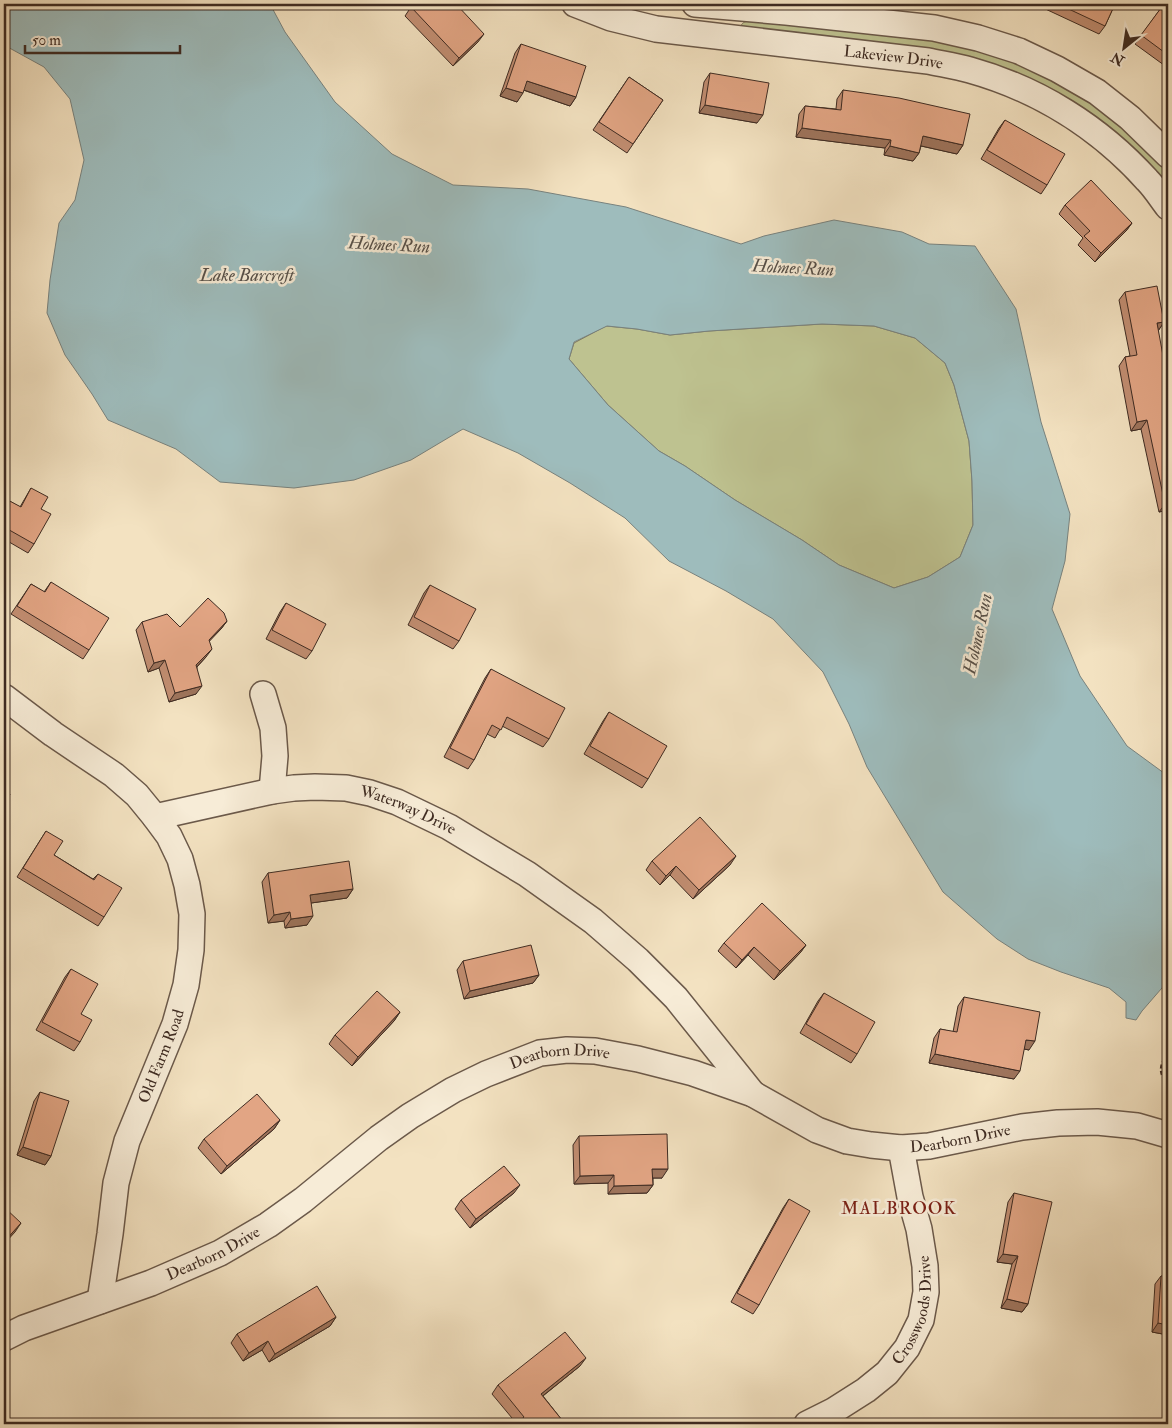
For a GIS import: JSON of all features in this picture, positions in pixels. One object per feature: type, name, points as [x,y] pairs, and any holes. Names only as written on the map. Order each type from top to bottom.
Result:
[{"type":"street","name":"Lakeview Drive","points":[[575,4],[611,18],[656,29],[928,61],[969,69],[1008,82],[1049,101],[1084,123],[1117,150],[1147,180],[1168,207]]},
{"type":"street","name":"Lakeview Drive","points":[[701,4],[934,28],[978,38],[1019,51],[1057,68],[1097,92],[1130,118],[1168,155]]},
{"type":"street","points":[[701,4],[701,34]]},
{"type":"street","points":[[263,694],[274,738],[275,756],[272,791]]},
{"type":"street","points":[[4,697],[53,734],[114,775],[137,795],[156,816]]},
{"type":"street","name":"Waterway Drive","points":[[156,816],[294,788],[346,788],[370,793],[397,802],[449,827],[527,874],[593,921],[638,960],[676,998],[753,1094]]},
{"type":"street","name":"Old Farm Road","points":[[100,1300],[116,1183],[127,1141],[175,1024],[186,985],[191,950],[192,914],[187,885],[180,859],[169,836],[156,816]]},
{"type":"street","name":"Dearborn Drive","points":[[4,1338],[24,1328],[151,1283],[220,1253],[303,1200],[379,1138],[410,1116],[453,1090],[486,1074],[540,1053],[567,1050],[595,1051],[638,1059],[693,1073],[753,1094],[817,1130],[847,1141],[901,1148],[929,1146],[1013,1128],[1058,1123],[1097,1122],[1137,1126],[1168,1135]]},
{"type":"street","name":"Crosswoods Drive","points":[[806,1424],[841,1406],[866,1390],[887,1373],[907,1348],[921,1320],[926,1292],[925,1266],[901,1148]]},
{"type":"path","points":[[1168,1053],[1162,1063],[1161,1074],[1168,1086]]},
{"type":"green space","points":[[748,21],[939,39],[1023,63],[1094,103],[1154,155],[1168,171],[1168,191],[1069,103],[740,29],[742,24]]},
{"type":"green space","points":[[822,324],[874,326],[915,338],[945,363],[954,385],[969,441],[973,525],[960,557],[928,577],[894,588],[839,565],[659,451],[608,405],[569,359],[574,343],[606,326],[670,335]]},
{"type":"water","name":"Lake Barcroft","points":[[4,4],[270,4],[285,32],[335,102],[392,154],[453,185],[528,189],[626,207],[741,244],[764,236],[834,220],[902,232],[929,244],[975,246],[1016,309],[1041,422],[1070,514],[1065,561],[1052,609],[1080,676],[1127,746],[1168,776],[1168,981],[1136,1020],[1126,1018],[1126,1002],[1109,988],[1028,959],[997,939],[943,892],[867,767],[849,724],[823,672],[773,619],[726,591],[669,561],[625,518],[570,483],[518,453],[463,429],[411,460],[354,480],[294,488],[220,482],[176,449],[108,420],[65,355],[47,313],[59,223],[75,200],[84,160],[70,99],[44,67],[4,45]],"holes":[[[822,324],[874,326],[915,338],[945,363],[954,385],[969,441],[973,525],[960,557],[928,577],[894,588],[839,565],[659,451],[608,405],[569,359],[574,342],[607,326],[670,335]]]},
{"type":"building","points":[[415,4],[456,4],[484,34],[459,58],[411,7]]},
{"type":"building","points":[[1058,4],[1115,4],[1105,26]]},
{"type":"building","points":[[1161,8],[1168,13],[1168,55],[1141,35]]},
{"type":"building","points":[[521,44],[586,66],[576,97],[527,81],[523,93],[506,88]]},
{"type":"building","points":[[710,73],[769,83],[763,115],[705,105]]},
{"type":"building","points":[[629,77],[663,100],[633,144],[599,122]]},
{"type":"building","points":[[843,90],[899,98],[970,114],[963,145],[923,136],[919,153],[890,146],[891,140],[802,128],[805,106],[841,110]]},
{"type":"building","points":[[1005,120],[1065,154],[1047,185],[987,150]]},
{"type":"building","points":[[1091,180],[1132,223],[1101,253],[1084,236],[1090,231],[1065,205]]},
{"type":"building","points":[[1157,286],[1164,322],[1157,323],[1168,383],[1168,503],[1165,504],[1147,420],[1137,422],[1125,357],[1137,355],[1125,292]]},
{"type":"building","points":[[31,488],[48,497],[41,509],[51,514],[34,544],[4,527],[4,498],[21,507]]},
{"type":"building","points":[[51,582],[109,618],[89,650],[17,606],[31,584],[45,592]]},
{"type":"building","points":[[430,585],[476,609],[459,641],[414,617]]},
{"type":"building","points":[[208,598],[224,613],[227,621],[209,640],[212,649],[196,665],[202,686],[175,693],[165,660],[154,663],[142,622],[167,614],[180,627]]},
{"type":"building","points":[[286,603],[326,624],[312,651],[272,630]]},
{"type":"building","points":[[491,669],[565,708],[549,739],[507,717],[501,730],[492,725],[474,760],[450,748]]},
{"type":"building","points":[[609,712],[667,746],[648,779],[590,746]]},
{"type":"building","points":[[4,792],[10,794],[4,812]]},
{"type":"building","points":[[700,817],[736,856],[699,890],[676,866],[666,876],[652,861]]},
{"type":"building","points":[[46,831],[63,841],[54,855],[94,880],[98,874],[122,888],[104,917],[23,868]]},
{"type":"building","points":[[349,861],[353,889],[310,895],[313,916],[291,919],[290,912],[274,915],[268,873]]},
{"type":"building","points":[[762,903],[806,945],[780,971],[754,947],[742,960],[724,943]]},
{"type":"building","points":[[531,945],[539,975],[470,991],[463,961]]},
{"type":"building","points":[[71,969],[98,984],[81,1014],[92,1020],[80,1042],[42,1022]]},
{"type":"building","points":[[377,991],[400,1012],[358,1057],[335,1035]]},
{"type":"building","points":[[824,993],[875,1022],[857,1054],[806,1024]]},
{"type":"building","points":[[964,997],[1040,1012],[1035,1041],[1026,1040],[1020,1071],[935,1054],[940,1029],[957,1032]]},
{"type":"building","points":[[40,1092],[69,1101],[51,1156],[23,1147]]},
{"type":"building","points":[[257,1094],[280,1120],[227,1166],[204,1139]]},
{"type":"building","points":[[667,1134],[668,1169],[652,1169],[653,1185],[614,1186],[614,1175],[580,1176],[579,1136]]},
{"type":"building","points":[[504,1166],[520,1185],[476,1219],[461,1200]]},
{"type":"building","points":[[1014,1193],[1052,1202],[1028,1304],[1007,1299],[1018,1256],[1003,1254]]},
{"type":"building","points":[[789,1199],[810,1211],[759,1305],[737,1293]]},
{"type":"building","points":[[4,1207],[21,1223],[4,1242]]},
{"type":"building","points":[[1161,1276],[1168,1277],[1168,1325],[1158,1323]]},
{"type":"building","points":[[317,1286],[336,1317],[275,1354],[268,1341],[249,1353],[237,1334]]},
{"type":"building","points":[[565,1332],[586,1358],[541,1394],[562,1420],[557,1424],[516,1424],[524,1417],[498,1385]]},
{"type":"district","name":"MALBROOK","points":[[899,1208]]},
{"type":"water label","name":"Holmes Run","points":[[389,245]]},
{"type":"water label","name":"Holmes Run","points":[[793,268]]},
{"type":"water label","name":"Holmes Run","points":[[978,634]]}]
